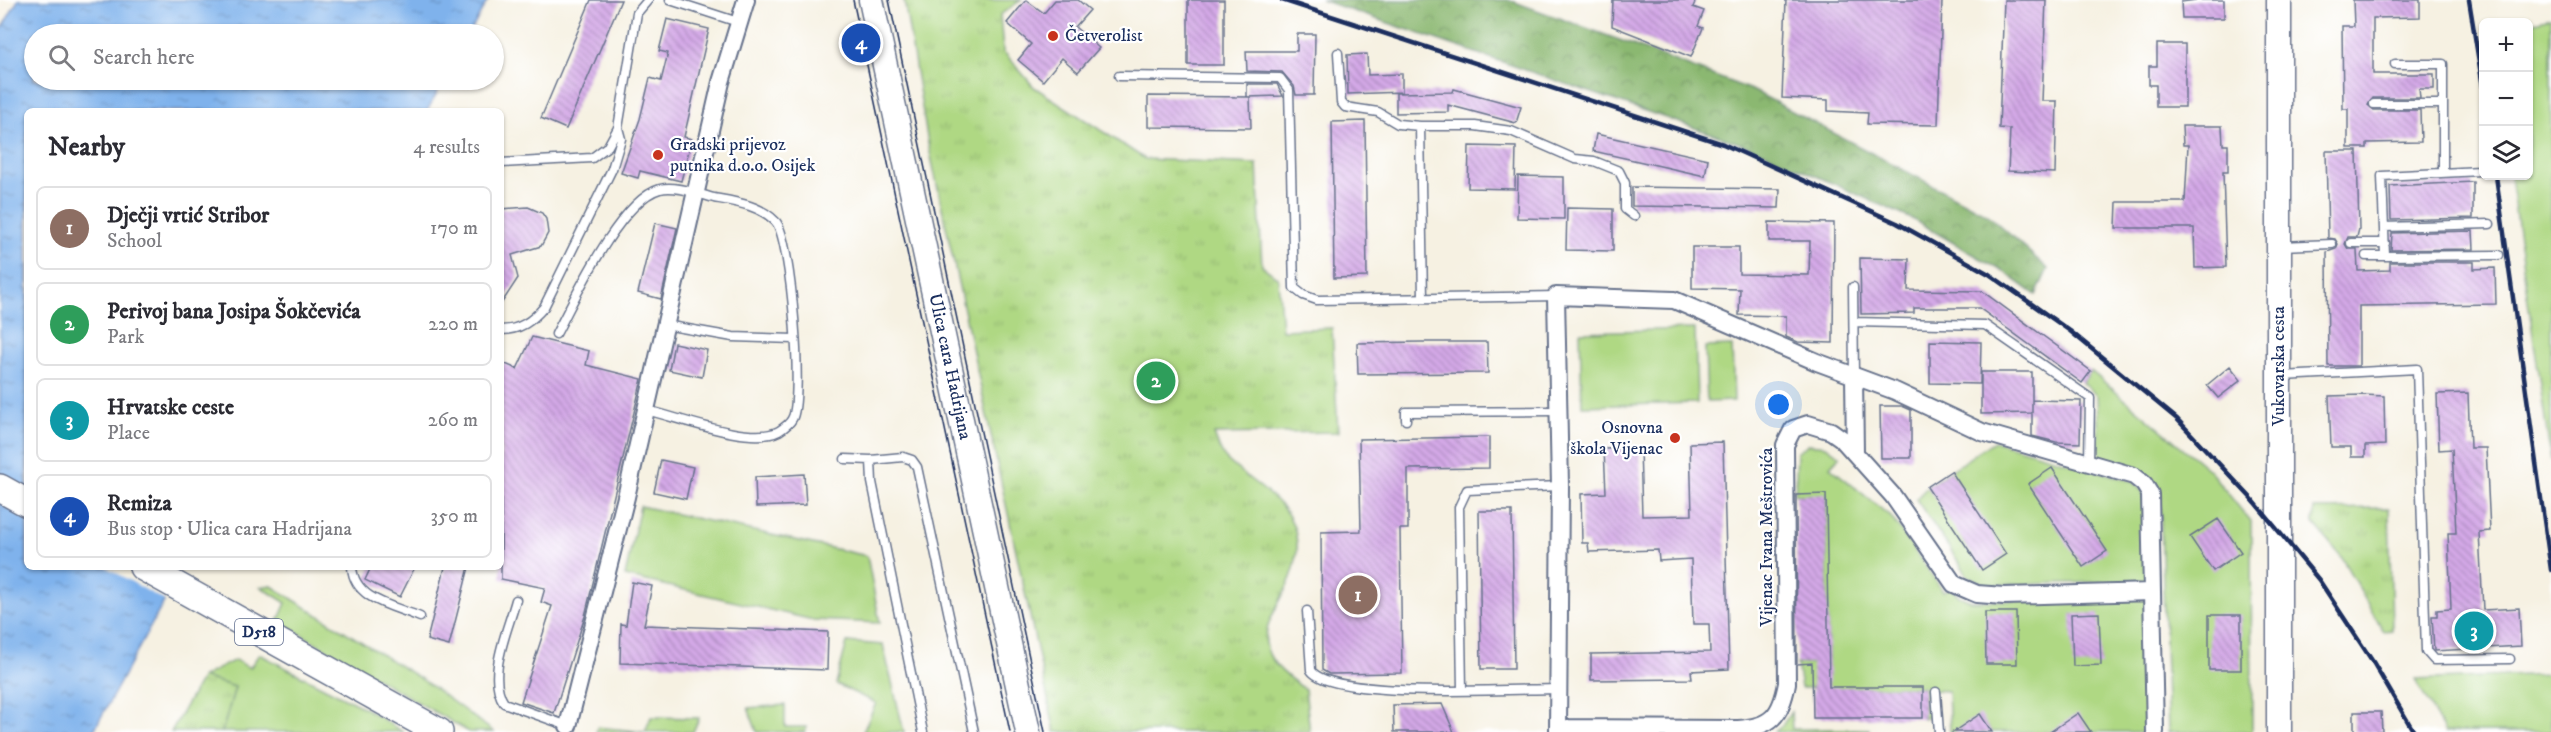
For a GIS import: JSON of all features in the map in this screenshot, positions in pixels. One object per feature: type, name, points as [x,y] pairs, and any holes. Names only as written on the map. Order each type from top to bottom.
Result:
[{"type":"main road","name":"Ulica cara Hadrijana","points":[[871,0],[1028,732]]},
{"type":"main road","name":"Vukovarska cesta","points":[[2279,0],[2279,732]]},
{"type":"main road","points":[[0,488],[24,501]]},
{"type":"main road","name":"D518","points":[[148,570],[439,732]]},
{"type":"street","points":[[568,726],[646,410],[721,82],[746,0]]},
{"type":"street","points":[[1556,296],[1674,300],[1895,392],[1982,432],[2134,476],[2151,494],[2155,732]]},
{"type":"street","name":"Vijenac Ivana Meštrovića","points":[[1556,296],[1560,486],[1558,730],[1738,729],[1758,728],[1769,722],[1782,703],[1787,683],[1785,445],[1793,429],[1808,424],[1831,430],[1854,453],[1893,496],[1954,584],[1977,594],[2004,596],[2152,592]]},
{"type":"street","points":[[1854,376],[1854,453]]},
{"type":"lane","points":[[504,163],[592,158],[608,146],[618,128],[637,13],[648,0]]},
{"type":"lane","points":[[670,0],[738,22]]},
{"type":"lane","points":[[1338,53],[1341,102],[1345,107],[1378,112],[1398,124],[1475,126],[1511,131],[1575,159],[1594,161],[1619,171],[1625,183],[1625,209],[1635,216]]},
{"type":"lane","points":[[2395,64],[2443,64],[2443,173]]},
{"type":"lane","points":[[1119,75],[1280,78],[1289,90],[1294,288],[1303,295],[1317,300],[1556,296]]},
{"type":"lane","points":[[2374,104],[2443,104]]},
{"type":"lane","points":[[1420,126],[1423,298]]},
{"type":"lane","points":[[504,330],[521,327],[533,319],[544,307],[612,169],[621,139],[618,128]]},
{"type":"lane","points":[[2385,256],[2382,176],[2479,171]]},
{"type":"lane","points":[[556,334],[586,277],[627,212],[647,195],[662,189],[696,194],[747,205],[765,213],[778,224],[785,239],[789,264],[798,392],[793,419],[779,431],[764,435],[746,435],[646,410]]},
{"type":"lane","points":[[2384,227],[2490,224]]},
{"type":"lane","points":[[2351,243],[2385,243]]},
{"type":"lane","points":[[2279,246],[2332,244]]},
{"type":"lane","points":[[2366,256],[2499,255]]},
{"type":"lane","points":[[1853,287],[1854,376]]},
{"type":"lane","points":[[1854,322],[1985,325],[2090,398],[2089,463]]},
{"type":"lane","points":[[666,325],[733,337],[794,339]]},
{"type":"lane","points":[[2279,376],[2417,369],[2426,651],[2434,660],[2510,659]]},
{"type":"lane","points":[[1406,420],[1406,412],[1558,411]]},
{"type":"lane","points":[[845,459],[871,460],[903,457],[912,460],[916,467],[923,488],[974,732]]},
{"type":"lane","points":[[871,460],[872,482],[923,732]]},
{"type":"lane","points":[[1462,690],[1459,507],[1462,497],[1467,490],[1480,487],[1560,486]]},
{"type":"lane","points":[[353,570],[357,585],[366,595],[420,617]]},
{"type":"lane","points":[[516,600],[496,681],[498,694],[504,703],[568,726]]},
{"type":"lane","points":[[1307,611],[1311,670],[1322,680],[1368,688],[1558,689]]},
{"type":"lane","points":[[1936,692],[1940,732]]},
{"type":"green space","points":[[904,0],[1021,0],[1000,15],[1003,51],[1034,87],[1145,159],[1257,164],[1262,266],[1278,278],[1282,330],[1332,328],[1338,432],[1214,434],[1225,458],[1280,505],[1289,516],[1294,528],[1297,543],[1295,566],[1288,586],[1270,620],[1266,636],[1268,653],[1280,670],[1305,689],[1310,732],[1055,732],[928,143]]},
{"type":"green space","points":[[1321,0],[1509,0],[1625,42],[1754,91],[1987,214],[2048,269],[2036,295],[2004,272],[1914,220],[1756,149]]},
{"type":"green space","points":[[2551,18],[2551,461],[2511,180],[2533,180],[2533,22]]},
{"type":"green space","points":[[1695,329],[1697,403],[1582,406],[1580,332]]},
{"type":"green space","points":[[1732,346],[1734,401],[1707,402],[1705,347]]},
{"type":"green space","points":[[2091,371],[2209,470],[2251,522],[2252,732],[2168,732],[2160,494],[2145,476],[2099,456],[2097,396],[2082,383]]},
{"type":"green space","points":[[1994,441],[2132,481],[2143,492],[2147,581],[1986,585],[1968,576],[1916,499],[1927,487]]},
{"type":"green space","points":[[1808,444],[1826,446],[1840,456],[1830,467],[1891,517],[1943,591],[1951,588],[1959,596],[1971,601],[2148,599],[2150,732],[1950,732],[1948,691],[1932,690],[1932,717],[1923,718],[1923,687],[1801,688],[1797,664],[1828,663],[1826,495],[1795,495],[1797,453]]},
{"type":"green space","points":[[640,506],[867,556],[880,623],[813,620],[625,576]]},
{"type":"green space","points":[[2389,508],[2392,630],[2383,631],[2340,555],[2313,523],[2314,509]]},
{"type":"green space","points":[[270,585],[423,680],[494,732],[469,732],[278,621],[286,603],[261,587]]},
{"type":"green space","points":[[847,642],[883,645],[904,732],[863,732],[876,703],[836,684]]},
{"type":"green space","points":[[259,654],[368,710],[403,732],[222,732],[235,687],[202,677],[235,660],[250,668]]},
{"type":"green space","points":[[2551,674],[2551,732],[2445,732],[2415,680]]},
{"type":"green space","points":[[202,677],[235,687],[222,732],[171,732]]},
{"type":"green space","points":[[785,705],[785,727],[807,727],[805,732],[757,732],[748,708]]},
{"type":"green space","points":[[1791,712],[1792,729],[1869,729],[1869,732],[1774,732],[1782,726]]},
{"type":"green space","points":[[651,717],[699,718],[693,732],[645,732]]},
{"type":"green space","points":[[598,727],[645,732],[596,732]]},
{"type":"water","points":[[18,0],[488,0],[475,24],[24,24],[24,90],[439,90],[429,108],[24,108],[24,570],[181,570],[93,732],[0,732],[0,31]]},
{"type":"pier","points":[[111,570],[185,570],[167,602]]},
{"type":"building","points":[[591,0],[621,0],[566,129],[541,118]]},
{"type":"building","name":"Četverolist","points":[[1026,0],[1044,13],[1055,0],[1078,0],[1090,10],[1075,27],[1099,48],[1078,72],[1062,58],[1043,81],[1018,60],[1031,44],[1007,23]]},
{"type":"building","points":[[1188,0],[1224,0],[1224,65],[1188,65]]},
{"type":"building","points":[[1613,0],[1696,0],[1693,7],[1704,11],[1698,26],[1703,28],[1691,57],[1612,26]]},
{"type":"building","points":[[1786,0],[1942,0],[1938,125],[1867,124],[1868,113],[1828,111],[1828,100],[1782,98]]},
{"type":"building","points":[[2004,0],[2046,0],[2042,101],[2057,101],[2055,173],[2008,171],[2010,129],[1999,128]]},
{"type":"building","points":[[2224,0],[2224,18],[2182,18],[2181,2]]},
{"type":"building","points":[[2353,0],[2420,0],[2420,17],[2373,18],[2373,74],[2434,74],[2434,89],[2419,89],[2420,98],[2373,98],[2368,105],[2374,110],[2420,110],[2421,142],[2367,143],[2367,148],[2348,148],[2348,109],[2343,109],[2342,26],[2354,26]]},
{"type":"building","points":[[667,19],[709,29],[684,137],[692,139],[681,181],[640,171],[638,178],[621,173],[640,119],[650,78],[661,81],[668,53],[659,51]]},
{"type":"building","points":[[1297,34],[1315,34],[1314,95],[1296,95],[1294,86],[1282,72],[1247,71],[1246,51],[1297,51]]},
{"type":"building","points":[[2157,44],[2185,44],[2185,107],[2156,107],[2156,85],[2149,85],[2149,66],[2157,66]]},
{"type":"building","points":[[1367,54],[1368,75],[1402,74],[1402,92],[1348,94],[1347,55]]},
{"type":"building","points":[[1247,84],[1277,84],[1283,96],[1247,97]]},
{"type":"building","points":[[1454,89],[1521,107],[1516,123],[1448,105],[1448,112],[1396,113],[1396,93],[1453,92]]},
{"type":"building","points":[[1148,96],[1250,97],[1251,128],[1148,127]]},
{"type":"building","points":[[1365,121],[1367,277],[1334,278],[1332,122]]},
{"type":"building","points":[[2182,126],[2222,126],[2223,145],[2228,145],[2228,172],[2223,172],[2226,267],[2195,268],[2194,228],[2116,228],[2117,202],[2185,202],[2188,145],[2183,145]]},
{"type":"building","points":[[1596,134],[1708,159],[1705,176],[1593,151]]},
{"type":"building","points":[[1469,146],[1516,147],[1515,189],[1468,188]]},
{"type":"building","points":[[2326,151],[2357,151],[2359,229],[2357,237],[2348,237],[2345,244],[2348,249],[2357,249],[2358,271],[2390,270],[2390,262],[2474,262],[2474,269],[2495,268],[2496,304],[2359,306],[2359,366],[2328,366],[2327,252],[2336,249],[2338,244],[2335,239],[2328,238]]},
{"type":"building","points":[[1518,176],[1564,177],[1564,219],[1517,218]]},
{"type":"building","points":[[2473,182],[2473,218],[2391,220],[2390,186]]},
{"type":"building","points":[[1632,187],[1780,189],[1779,208],[1632,206]]},
{"type":"building","points":[[528,207],[542,213],[546,219],[548,233],[541,246],[512,255],[518,278],[504,299],[504,209]]},
{"type":"building","points":[[1567,208],[1613,209],[1613,251],[1566,250]]},
{"type":"building","points":[[1769,222],[1834,223],[1833,343],[1798,342],[1786,337],[1786,316],[1739,315],[1740,289],[1692,288],[1692,247],[1739,247],[1739,274],[1809,275],[1810,241],[1769,241]]},
{"type":"building","points":[[655,223],[677,228],[661,299],[638,293]]},
{"type":"building","points":[[2473,231],[2474,249],[2391,250],[2392,233]]},
{"type":"building","points":[[1860,258],[1909,259],[1908,290],[1982,291],[2091,371],[2082,383],[1979,308],[1914,308],[1914,313],[1861,314]]},
{"type":"building","points":[[532,337],[589,351],[586,365],[642,379],[585,616],[554,713],[521,702],[552,606],[541,602],[545,588],[501,579],[501,570],[504,570],[504,363],[517,369]]},
{"type":"building","points":[[1930,341],[1981,342],[1980,384],[1930,383]]},
{"type":"building","points":[[1487,342],[1488,373],[1358,374],[1357,343]]},
{"type":"building","points":[[674,343],[707,350],[702,377],[669,370]]},
{"type":"building","points":[[2230,366],[2241,380],[2218,398],[2207,385]]},
{"type":"building","points":[[1981,372],[2032,372],[2032,413],[1981,414]]},
{"type":"building","points":[[2468,393],[2470,448],[2486,448],[2490,531],[2479,532],[2483,610],[2519,608],[2521,646],[2434,651],[2432,616],[2437,616],[2437,610],[2451,609],[2448,533],[2456,533],[2452,449],[2439,450],[2437,394]]},
{"type":"building","points":[[2329,396],[2384,396],[2385,445],[2365,446],[2365,457],[2351,457],[2351,447],[2331,447]]},
{"type":"building","points":[[2032,400],[2081,401],[2080,443],[2056,442],[2032,436]]},
{"type":"building","points":[[1880,406],[1902,406],[1911,410],[1911,458],[1881,458]]},
{"type":"building","points":[[1489,437],[1489,468],[1408,469],[1408,529],[1400,529],[1402,673],[1329,674],[1322,670],[1321,532],[1361,531],[1359,439]]},
{"type":"building","points":[[1723,442],[1729,669],[1691,671],[1692,679],[1591,680],[1591,654],[1710,652],[1709,624],[1693,624],[1691,559],[1659,561],[1658,550],[1589,552],[1588,543],[1582,543],[1581,494],[1606,493],[1604,449],[1640,448],[1642,516],[1692,515],[1690,443]]},
{"type":"building","points":[[661,460],[693,467],[686,499],[654,492]]},
{"type":"building","points":[[2052,468],[2107,551],[2083,567],[2028,484]]},
{"type":"building","points":[[1951,471],[2006,554],[1982,570],[1927,487]]},
{"type":"building","points":[[804,474],[806,505],[756,507],[755,477]]},
{"type":"building","points":[[1826,494],[1829,687],[1923,687],[1923,718],[1813,718],[1812,663],[1797,664],[1796,495]]},
{"type":"building","points":[[1479,511],[1512,511],[1514,669],[1481,669]]},
{"type":"building","points":[[2218,519],[2241,552],[2213,571],[2190,537]]},
{"type":"building","points":[[370,570],[414,570],[400,597],[365,580]]},
{"type":"building","points":[[444,570],[468,570],[449,646],[427,640]]},
{"type":"building","points":[[632,582],[652,586],[644,625],[828,632],[827,670],[620,663],[621,624],[626,625]]},
{"type":"building","points":[[1985,612],[2016,612],[2017,664],[1986,664]]},
{"type":"building","points":[[2099,613],[2101,665],[2073,666],[2071,614]]},
{"type":"building","points":[[2209,615],[2241,615],[2241,670],[2209,670]]},
{"type":"building","points":[[1442,704],[1454,732],[1394,732],[1393,705]]},
{"type":"building","points":[[2354,712],[2381,712],[2382,732],[2354,732]]},
{"type":"building","points":[[2078,713],[2091,732],[2050,732]]},
{"type":"building","points":[[1980,714],[1992,732],[1953,732]]},
{"type":"tram line","points":[[853,0],[1010,732]]},
{"type":"tram line","points":[[889,0],[1045,732]]},
{"type":"railway","points":[[1282,0],[1723,144],[1897,223],[1989,274],[2070,331],[2177,419],[2252,499],[2319,580],[2373,662],[2414,732]]},
{"type":"railway","points":[[2469,0],[2481,72]]},
{"type":"railway","points":[[2497,180],[2551,570]]},
{"type":"place","name":"Četverolist","points":[[1053,36]]},
{"type":"place","name":"Remiza","points":[[861,43]]},
{"type":"place","name":"Gradski prijevoz putnika d.o.o. Osijek","points":[[658,155]]},
{"type":"place","name":"Perivoj bana Josipa Šokčevića","points":[[1156,381]]},
{"type":"place","name":"Osnovna škola Vijenac","points":[[1675,438]]},
{"type":"place","name":"Dječji vrtić Stribor","points":[[1358,595]]},
{"type":"place","name":"Hrvatske ceste","points":[[2474,631]]}]
